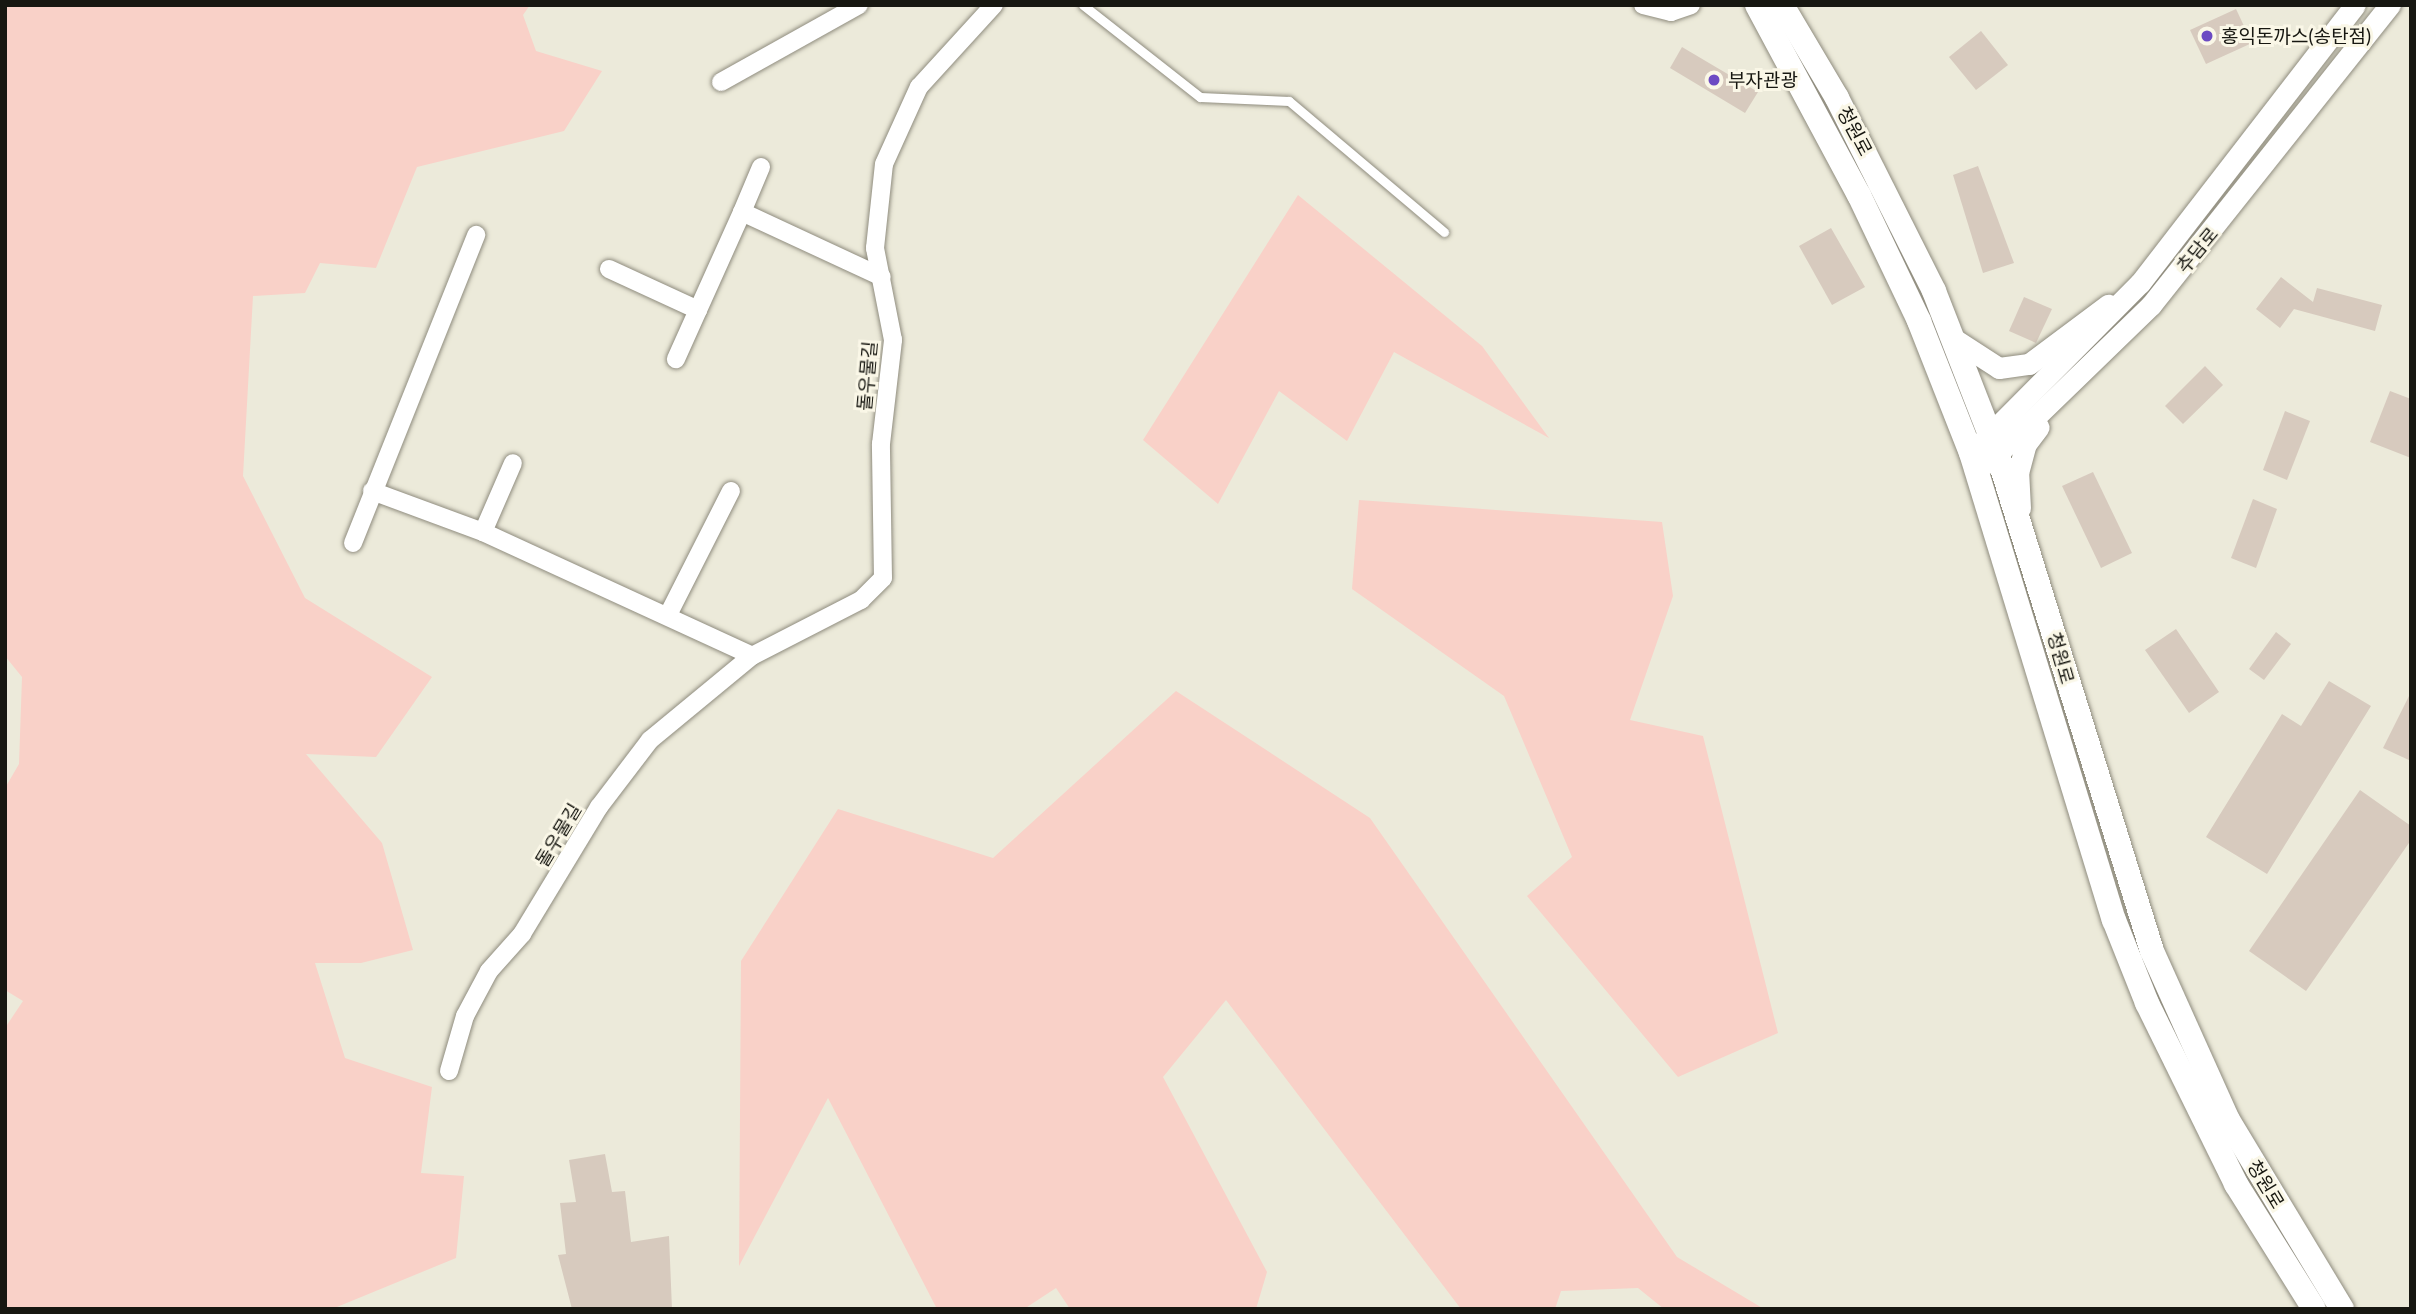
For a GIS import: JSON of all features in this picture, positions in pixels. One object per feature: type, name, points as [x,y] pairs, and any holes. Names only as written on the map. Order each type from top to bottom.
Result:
[{"type":"main road","name":"청원로","points":[[1757,5],[1919,321],[1974,462],[2114,920],[2147,1003],[2236,1184],[2314,1309]]},
{"type":"main road","name":"청원로","points":[[1788,12],[1902,219],[1994,445],[2021,524],[2119,862],[2151,951],[2228,1120],[2342,1309]]},
{"type":"street","points":[[721,82],[859,5]]},
{"type":"street","name":"돌우물길","points":[[449,1072],[466,1016],[489,971],[522,934],[599,807],[650,740],[752,656],[861,600],[883,578],[881,444],[893,340],[875,248],[882,176],[899,125],[919,87],[994,5]]},
{"type":"street","points":[[1643,5],[1671,12],[1691,5]]},
{"type":"street","name":"추담로","points":[[1994,445],[2143,279],[2355,5]]},
{"type":"street","name":"추담로","points":[[1974,462],[2064,395],[2226,216],[2390,5]]},
{"type":"street","points":[[1787,63],[1788,12]]},
{"type":"street","points":[[676,359],[761,167]]},
{"type":"street","points":[[742,212],[882,277]]},
{"type":"street","points":[[353,543],[476,235]]},
{"type":"street","points":[[609,269],[698,310]]},
{"type":"street","points":[[1951,337],[1999,368],[2029,364],[2143,279]]},
{"type":"street","points":[[2021,524],[2018,473],[2026,444],[2064,395]]},
{"type":"street","points":[[483,532],[513,463]]},
{"type":"street","points":[[372,491],[483,532],[752,656]]},
{"type":"street","points":[[668,615],[732,491]]},
{"type":"lane","points":[[1083,5],[1200,97],[1289,101],[1444,232]]},
{"type":"shaded area","points":[[5,5],[530,5],[523,15],[536,51],[602,71],[564,131],[417,167],[376,268],[320,263],[305,293],[253,296],[243,476],[305,598],[432,677],[376,757],[306,754],[382,843],[413,950],[361,963],[315,963],[345,1058],[432,1087],[421,1173],[464,1176],[456,1258],[332,1309],[5,1309],[5,1028],[23,1001],[5,990],[5,788],[19,764],[22,677],[5,656]]},
{"type":"shaded area","points":[[1298,195],[1482,346],[1549,438],[1394,352],[1347,441],[1279,391],[1218,504],[1143,440]]},
{"type":"shaded area","points":[[1359,500],[1662,522],[1673,596],[1630,720],[1703,736],[1778,1033],[1678,1077],[1527,896],[1572,857],[1504,696],[1352,589]]},
{"type":"shaded area","points":[[1176,691],[1370,818],[1677,1257],[1764,1309],[1664,1309],[1638,1288],[1561,1291],[1555,1309],[1461,1309],[1226,1000],[1163,1077],[1267,1272],[1256,1309],[1070,1309],[1056,1288],[1024,1309],[937,1309],[828,1098],[739,1266],[741,961],[838,809],[993,858]]},
{"type":"building","points":[[2236,9],[2252,43],[2206,64],[2190,30]]},
{"type":"building","points":[[1981,31],[2008,65],[1976,90],[1949,57]]},
{"type":"building","name":"부자관광","points":[[1682,47],[1758,92],[1745,113],[1670,68]]},
{"type":"building","points":[[1978,166],[2014,263],[1983,273],[1953,175]]},
{"type":"building","points":[[1831,228],[1865,287],[1832,305],[1799,246]]},
{"type":"building","points":[[2281,277],[2313,302],[2317,288],[2382,305],[2375,331],[2294,309],[2280,328],[2256,309]]},
{"type":"building","points":[[2024,297],[2052,309],[2036,343],[2009,331]]},
{"type":"building","points":[[2205,366],[2223,385],[2183,424],[2165,406]]},
{"type":"building","points":[[2390,391],[2411,399],[2411,458],[2370,442]]},
{"type":"building","points":[[2285,411],[2310,421],[2287,480],[2263,470]]},
{"type":"building","points":[[2093,472],[2132,553],[2101,568],[2062,486]]},
{"type":"building","points":[[2253,499],[2277,509],[2256,568],[2231,558]]},
{"type":"building","points":[[2176,629],[2219,692],[2189,713],[2145,650]]},
{"type":"building","points":[[2276,632],[2291,644],[2264,680],[2249,669]]},
{"type":"building","points":[[2329,681],[2371,706],[2267,874],[2206,837],[2282,714],[2301,726]]},
{"type":"building","points":[[2411,692],[2411,761],[2383,748]]},
{"type":"building","points":[[2360,790],[2411,826],[2411,840],[2306,991],[2249,951]]},
{"type":"building","points":[[605,1154],[612,1192],[625,1191],[631,1242],[669,1236],[672,1309],[572,1309],[558,1255],[566,1254],[560,1203],[576,1202],[569,1160]]},
{"type":"place","name":"홍익돈까스(송탄점)","points":[[2207,36]]},
{"type":"place","name":"부자관광","points":[[1714,80]]}]
